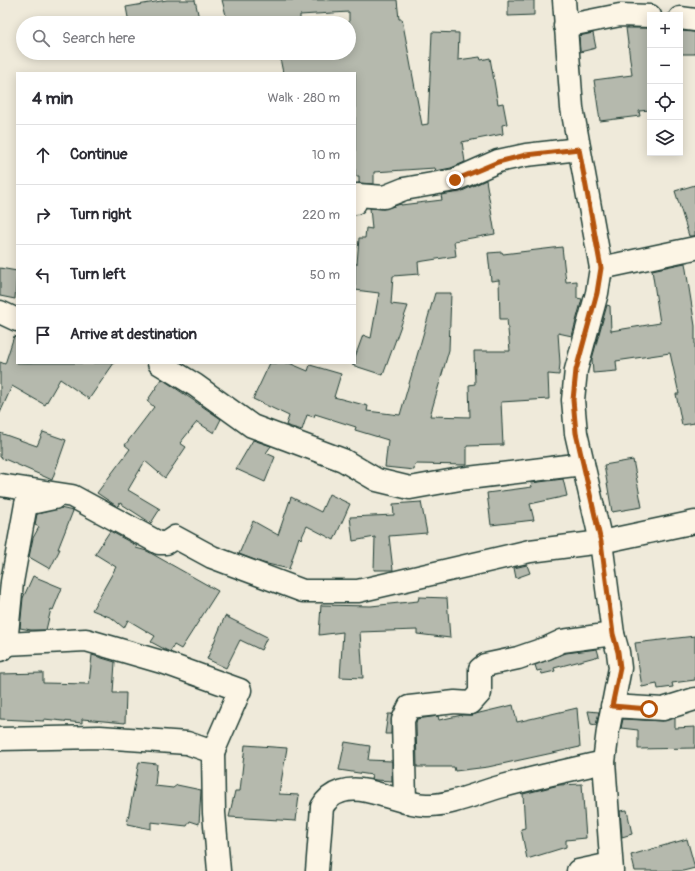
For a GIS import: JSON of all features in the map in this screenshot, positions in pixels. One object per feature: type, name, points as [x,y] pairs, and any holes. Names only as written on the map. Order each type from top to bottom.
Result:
[{"type":"street","points":[[564,0],[572,108],[601,268],[597,293],[576,370],[573,400],[576,433],[601,542],[613,634],[618,652],[620,668],[612,706],[604,762],[611,867],[578,871]]},
{"type":"street","points":[[565,26],[620,15],[647,16]]},
{"type":"street","points":[[683,18],[695,20]]},
{"type":"street","points":[[356,199],[357,195],[384,197],[404,189],[455,180],[498,162],[526,155],[579,149]]},
{"type":"street","points":[[601,268],[695,248]]},
{"type":"street","points":[[0,312],[16,320]]},
{"type":"street","points":[[162,364],[195,385],[252,426],[343,460],[377,480],[410,488],[460,478],[583,464]]},
{"type":"street","points":[[0,485],[72,496],[159,543],[166,543],[175,537],[212,557],[303,591],[358,591],[530,551],[601,542],[695,522]]},
{"type":"street","points":[[72,496],[44,499],[26,504],[12,582],[3,647],[86,640],[165,663],[240,690],[213,752],[214,813],[218,871]]},
{"type":"street","points":[[406,802],[403,720],[408,707],[455,702],[471,703],[480,693],[480,669],[485,665],[518,658],[562,641],[613,634]]},
{"type":"street","points":[[612,706],[663,709],[695,699]]},
{"type":"street","points":[[0,739],[100,737],[187,743],[213,752]]},
{"type":"street","points":[[317,871],[322,806],[327,798],[339,791],[361,790],[388,795],[406,802],[427,805],[464,798],[503,786],[604,762]]},
{"type":"building","points":[[167,0],[195,0],[198,16],[128,16],[126,7]]},
{"type":"building","points":[[222,0],[397,0],[399,19],[402,19],[422,125],[428,124],[432,32],[459,33],[458,60],[480,57],[481,60],[490,58],[498,104],[503,103],[507,124],[502,125],[503,134],[462,142],[465,162],[451,168],[436,171],[435,168],[374,172],[374,184],[359,183],[359,176],[356,176],[356,72],[283,72],[280,60],[356,60],[356,16],[349,16],[349,12],[300,16],[226,16]]},
{"type":"building","points":[[508,0],[534,0],[534,15],[508,16]]},
{"type":"building","points":[[626,28],[647,28],[647,110],[639,111],[640,116],[600,121],[594,80],[632,75]]},
{"type":"building","points":[[683,31],[695,32],[695,54],[683,54]]},
{"type":"building","points":[[593,33],[596,48],[580,52],[579,36]]},
{"type":"building","points":[[486,180],[495,234],[454,241],[456,256],[418,262],[419,274],[393,276],[391,304],[408,306],[383,375],[352,365],[356,364],[356,354],[363,335],[371,338],[379,293],[356,290],[356,264],[359,238],[365,238],[366,228],[372,229],[370,208],[383,209],[401,204],[442,200],[441,195],[460,192]]},
{"type":"building","points":[[695,185],[695,236],[689,236],[675,191]]},
{"type":"building","points":[[562,247],[566,282],[577,281],[577,298],[582,299],[572,336],[558,333],[560,363],[559,375],[548,374],[549,399],[501,402],[503,445],[467,446],[467,465],[415,464],[414,470],[385,467],[388,440],[355,430],[356,427],[315,414],[314,417],[307,415],[302,430],[288,426],[286,425],[289,416],[253,399],[270,364],[291,364],[308,371],[310,365],[341,374],[334,397],[368,406],[367,411],[400,415],[435,293],[451,293],[449,350],[430,416],[470,417],[469,385],[475,384],[474,351],[510,351],[507,319],[500,319],[499,280],[491,281],[488,253],[502,252],[503,254]]},
{"type":"building","points":[[685,263],[695,326],[695,423],[682,425],[676,394],[679,394],[670,353],[616,361],[617,371],[593,373],[592,359],[607,305],[610,306],[611,331],[660,323],[652,270]]},
{"type":"building","points":[[0,268],[16,271],[15,299],[0,296]]},
{"type":"building","points":[[14,336],[16,337],[16,364],[113,364],[89,399],[60,379],[45,405],[12,386],[0,413],[0,362],[5,364]]},
{"type":"building","points":[[162,379],[221,419],[214,433],[197,422],[180,443],[186,447],[165,478],[145,461],[128,490],[160,509],[151,523],[120,503],[118,507],[97,493],[130,449],[125,445],[154,407],[147,401]]},
{"type":"building","points":[[43,432],[66,440],[52,480],[0,457],[0,433],[37,446]]},
{"type":"building","points":[[253,440],[271,446],[266,453],[275,457],[265,482],[236,469]]},
{"type":"building","points":[[633,460],[642,507],[612,512],[604,465]]},
{"type":"building","points":[[563,479],[567,496],[530,504],[534,520],[491,525],[487,493],[532,487],[531,483]]},
{"type":"building","points":[[329,494],[350,504],[334,540],[307,526],[301,539],[299,537],[289,569],[263,563],[239,554],[253,521],[278,535],[291,497],[321,512]]},
{"type":"building","points":[[421,502],[427,533],[389,536],[393,570],[374,570],[375,537],[353,541],[350,517],[394,515],[393,504]]},
{"type":"building","points":[[60,508],[73,511],[58,549],[60,549],[50,569],[29,557],[33,538],[39,527],[35,525],[37,514]]},
{"type":"building","points":[[110,531],[137,546],[136,548],[147,551],[218,591],[181,649],[174,645],[170,652],[151,642],[155,636],[128,620],[124,628],[112,618],[92,610],[116,567],[95,554]]},
{"type":"building","points":[[527,565],[530,573],[516,578],[514,568]]},
{"type":"building","points":[[33,576],[62,588],[53,610],[51,609],[46,630],[20,628],[23,598]]},
{"type":"building","points":[[419,597],[447,598],[450,638],[417,634],[417,630],[360,632],[363,678],[340,677],[343,632],[319,635],[321,605],[371,606],[418,601]]},
{"type":"building","points":[[225,616],[267,637],[261,650],[240,640],[226,668],[207,659]]},
{"type":"building","points":[[695,636],[695,680],[672,683],[673,687],[658,689],[657,684],[642,687],[635,643]]},
{"type":"building","points":[[597,649],[599,656],[554,668],[555,671],[542,674],[541,670],[537,671],[535,665],[566,653]]},
{"type":"building","points":[[92,655],[115,662],[113,693],[126,693],[125,723],[82,719],[82,723],[44,719],[44,721],[0,719],[0,674],[43,673],[43,683],[89,684]]},
{"type":"building","points":[[513,705],[517,722],[577,708],[580,747],[488,767],[455,771],[454,767],[417,767],[417,719],[438,716],[439,720],[462,715],[471,715]]},
{"type":"building","points":[[588,711],[599,712],[596,725],[591,724]]},
{"type":"building","points":[[388,714],[392,714],[391,734],[385,734]]},
{"type":"building","points":[[675,718],[675,728],[695,727],[695,748],[638,749],[638,730],[621,728],[623,719],[662,721]]},
{"type":"building","points":[[345,742],[370,746],[368,760],[392,761],[392,781],[371,779],[372,775],[339,770]]},
{"type":"building","points":[[245,745],[287,748],[279,794],[299,795],[296,821],[229,817],[235,791],[240,791]]},
{"type":"building","points":[[139,762],[157,764],[155,786],[173,788],[177,785],[201,790],[199,824],[190,821],[187,826],[151,822],[151,829],[127,824]]},
{"type":"building","points":[[582,784],[586,838],[566,840],[566,847],[527,859],[521,829],[525,828],[523,794],[559,785]]},
{"type":"building","points":[[627,810],[632,834],[622,837],[620,811]]},
{"type":"building","points":[[687,839],[695,868],[683,871],[635,871],[631,855]]},
{"type":"route","points":[[455,180],[498,162],[526,155],[579,149],[601,268],[597,293],[576,370],[573,400],[576,433],[601,542],[613,634],[618,652],[620,668],[612,706],[649,709]]}]
